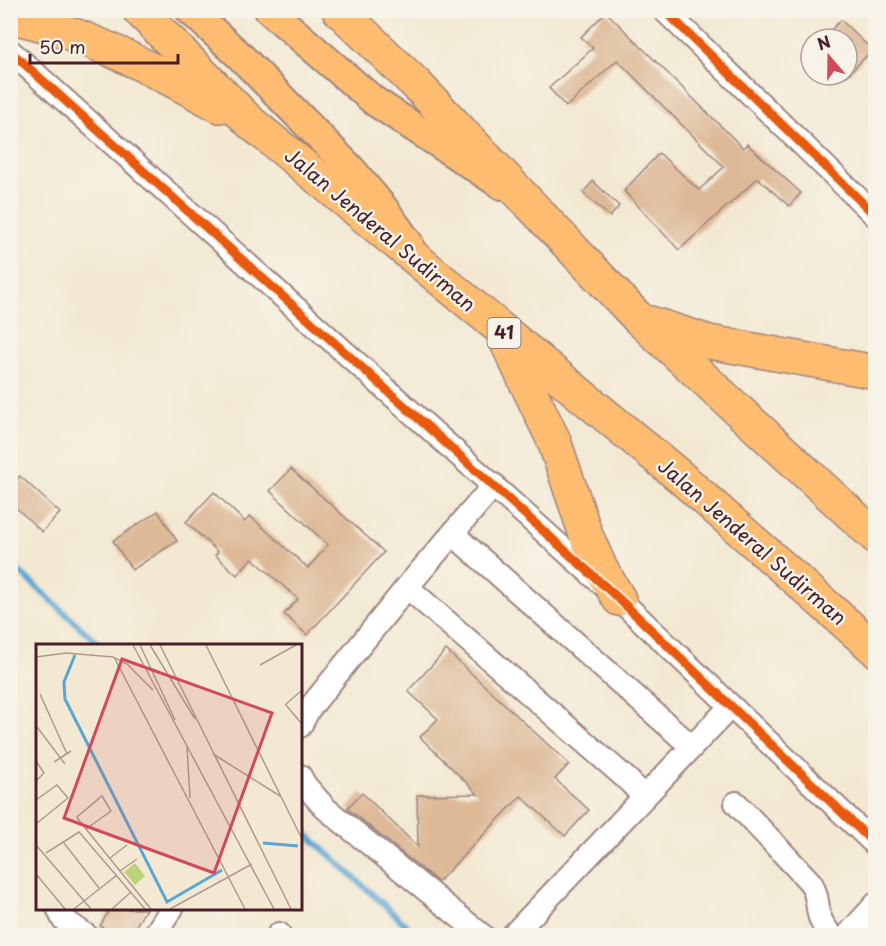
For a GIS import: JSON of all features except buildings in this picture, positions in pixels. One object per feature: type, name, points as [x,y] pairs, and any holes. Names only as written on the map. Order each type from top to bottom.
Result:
[{"type":"highway","name":"Jalan Jenderal Sudirman","points":[[138,10],[250,122],[678,475],[876,650]]},
{"type":"highway","points":[[339,10],[417,85],[638,318],[876,537]]},
{"type":"highway","points":[[10,17],[33,21],[105,47],[171,79],[250,122]]},
{"type":"highway","points":[[638,318],[673,332],[709,342],[876,372]]},
{"type":"highway","points":[[501,330],[554,441],[586,535],[601,569],[619,599]]},
{"type":"main road","points":[[190,10],[240,56],[351,170],[384,209],[426,268]]},
{"type":"main road","points":[[269,10],[374,101],[530,204]]},
{"type":"street","points":[[663,10],[876,216]]},
{"type":"street","points":[[10,51],[619,599],[876,845]]},
{"type":"street","points":[[302,722],[309,709],[407,587],[494,485]]},
{"type":"street","points":[[453,534],[692,747]]},
{"type":"street","points":[[407,587],[628,780],[644,797]]},
{"type":"street","points":[[512,936],[731,706]]},
{"type":"street","points":[[302,780],[325,808],[483,936]]},
{"type":"street","points":[[736,803],[811,883],[817,897],[820,921],[832,936]]},
{"type":"street","points":[[847,936],[876,904]]},
{"type":"street","points":[[58,910],[63,919],[87,936]]},
{"type":"street","points":[[154,936],[171,910]]},
{"type":"waterway","points":[[10,563],[99,644]]},
{"type":"waterway","points":[[302,830],[418,936]]},
{"type":"cycle path","points":[[664,10],[876,216]]},
{"type":"cycle path","points":[[10,51],[619,599],[876,845]]}]
